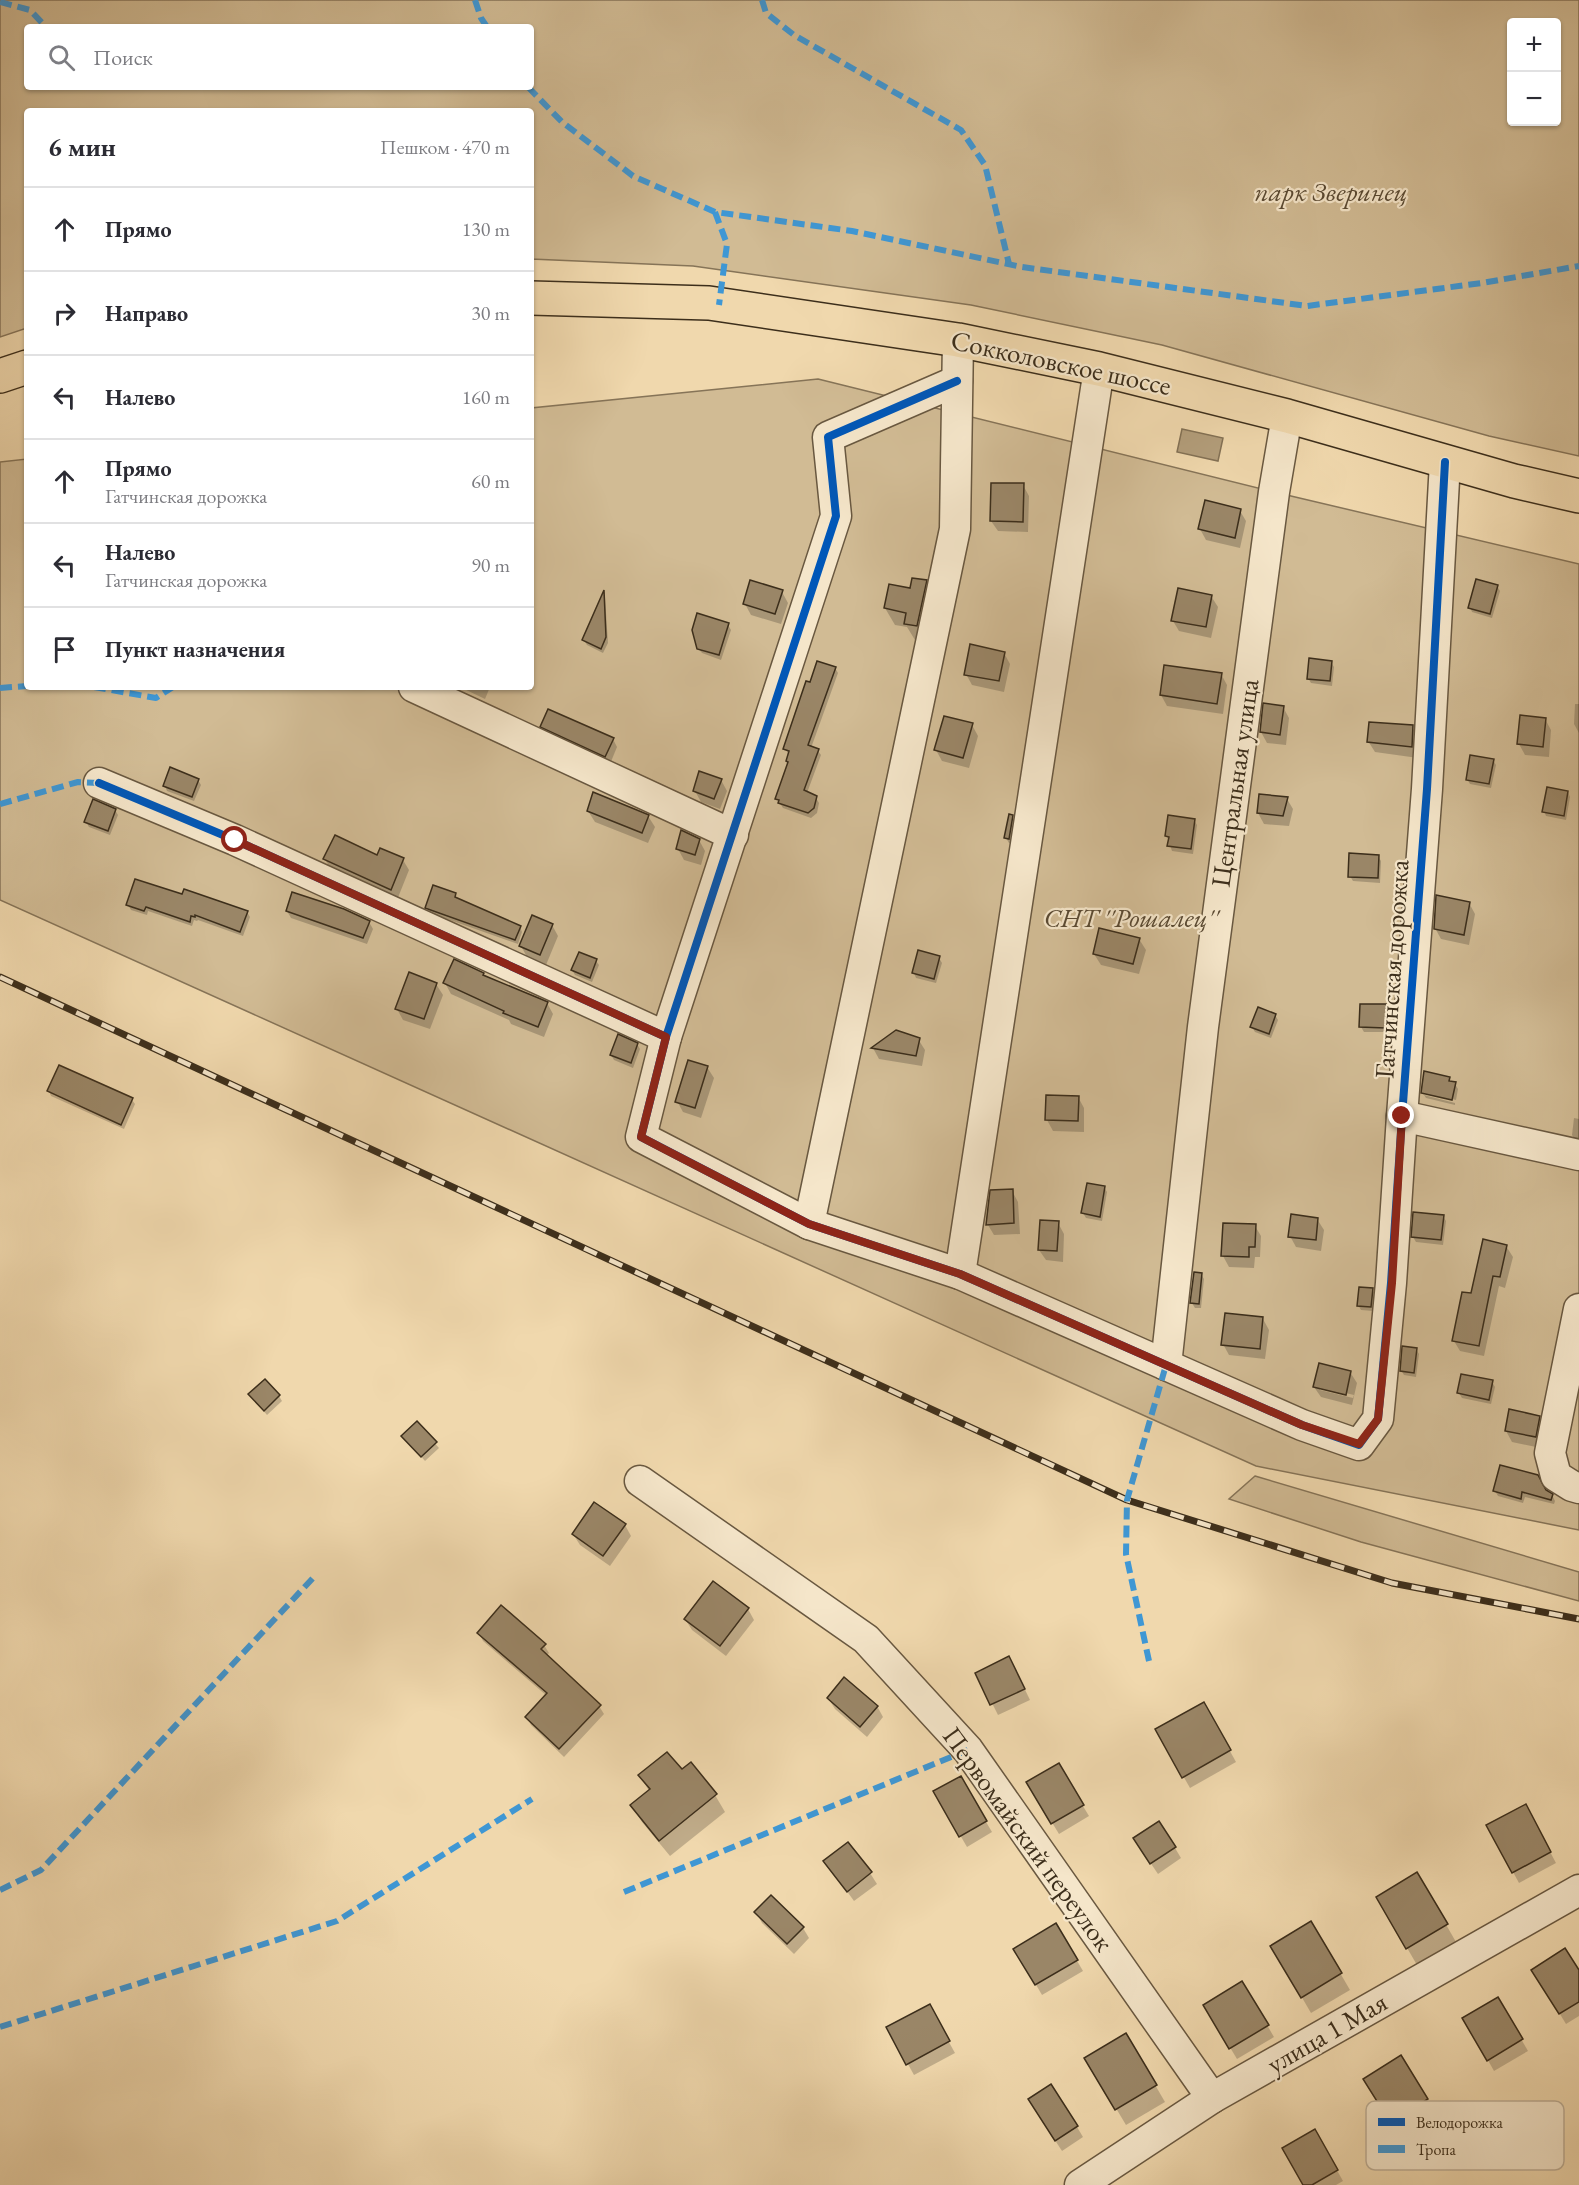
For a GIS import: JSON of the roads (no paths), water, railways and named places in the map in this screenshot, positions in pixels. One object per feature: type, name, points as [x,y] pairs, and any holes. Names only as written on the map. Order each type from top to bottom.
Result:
[{"type":"main road","name":"Сокколовское шоссе","points":[[534,298],[709,303],[958,340],[1099,369],[1287,416],[1445,462],[1579,496]]},
{"type":"main road","points":[[0,376],[24,368]]},
{"type":"street","points":[[809,1224],[955,529],[958,340]]},
{"type":"street","points":[[960,1274],[1099,369]]},
{"type":"street","points":[[957,381],[828,437],[836,516],[666,1037],[641,1137],[809,1224],[960,1274],[1166,1365]]},
{"type":"street","name":"Центральная улица","points":[[1166,1365],[1203,1027],[1274,492],[1287,416]]},
{"type":"street","name":"Гатчинская дорожка","points":[[1166,1365],[1302,1425],[1359,1444],[1378,1419],[1392,1283],[1402,1116],[1427,789],[1445,462]]},
{"type":"street","points":[[420,690],[733,835]]},
{"type":"street","points":[[99,783],[235,840],[666,1037]]},
{"type":"street","points":[[1402,1116],[1579,1155]]},
{"type":"street","points":[[1579,1309],[1550,1453],[1556,1476],[1579,1488]]},
{"type":"street","name":"Первомайский переулок","points":[[640,1481],[866,1639],[882,1656],[968,1749],[1212,2098]]},
{"type":"street","name":"улица 1 Мая","points":[[1080,2185],[1212,2098],[1579,1890]]},
{"type":"railway","points":[[0,977],[1127,1500],[1392,1583],[1579,1619]]},
{"type":"park label","name":"парк Зверинец","points":[[1331,192]]},
{"type":"park label","name":"СНТ ''Рошалец''","points":[[1131,918]]}]
